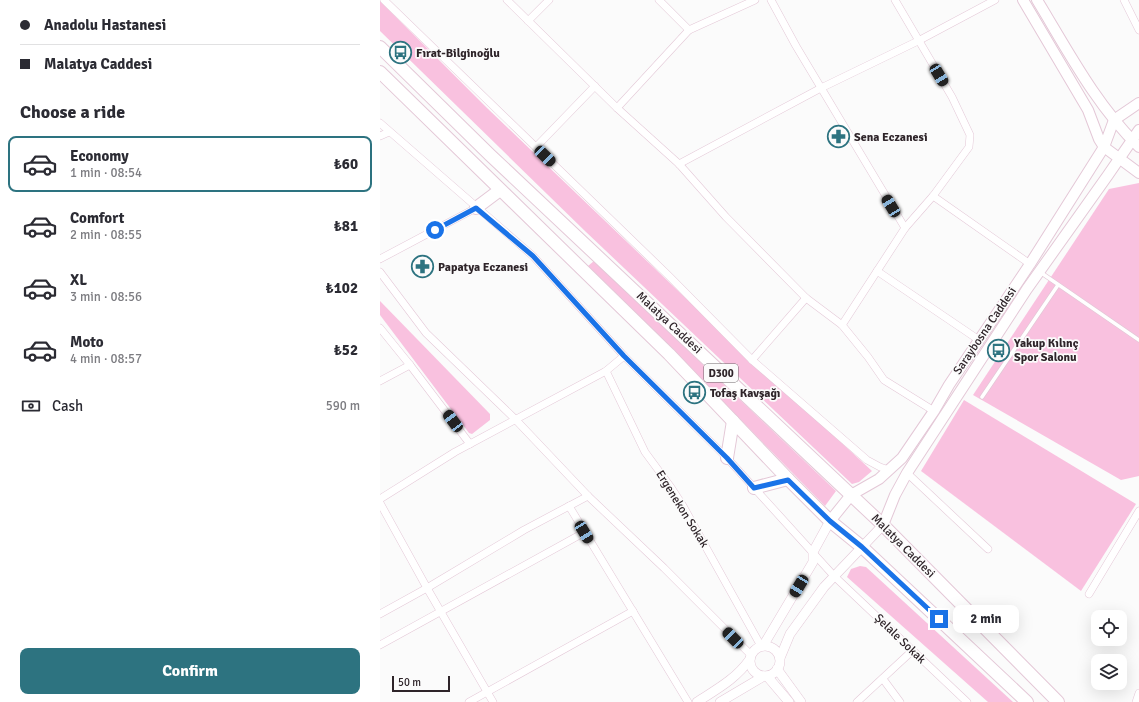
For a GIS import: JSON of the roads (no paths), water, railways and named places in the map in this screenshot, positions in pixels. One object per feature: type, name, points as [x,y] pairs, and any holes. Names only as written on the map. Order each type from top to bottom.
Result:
[{"type":"highway","name":"Malatya Caddesi","points":[[380,47],[490,155],[883,525],[1058,702]]},
{"type":"highway","name":"Malatya Caddesi","points":[[380,72],[669,354],[788,480],[830,521],[862,547],[1027,702]]},
{"type":"highway","points":[[476,208],[500,190]]},
{"type":"highway","points":[[727,458],[733,421]]},
{"type":"highway","points":[[754,488],[788,480]]},
{"type":"main road","points":[[1024,0],[1088,110],[1099,139],[1104,147],[1139,173]]},
{"type":"main road","points":[[1037,0],[1089,87],[1114,120],[1139,147]]},
{"type":"main road","points":[[1114,120],[1139,103]]},
{"type":"main road","name":"Saraybosna Caddesi","points":[[830,521],[851,495],[879,479],[902,458],[1030,264],[1104,147],[1114,120]]},
{"type":"main road","name":"Saraybosna Caddesi","points":[[883,525],[895,495],[907,473],[1040,271],[1139,130]]},
{"type":"street","points":[[384,0],[670,277],[752,360],[867,460],[889,470]]},
{"type":"street","points":[[507,0],[618,108],[679,164],[726,216],[806,298],[842,325],[884,380],[934,411]]},
{"type":"street","points":[[528,20],[549,0]]},
{"type":"street","points":[[659,0],[689,30]]},
{"type":"street","points":[[618,108],[689,30],[755,0]]},
{"type":"street","points":[[771,0],[821,88],[905,228]]},
{"type":"street","points":[[842,325],[905,228],[933,196],[969,146],[970,135],[952,98],[895,0]]},
{"type":"street","points":[[679,164],[821,88],[918,41],[995,0]]},
{"type":"street","points":[[1124,0],[1139,30]]},
{"type":"street","points":[[536,147],[595,86]]},
{"type":"street","name":"Şelale Sokak","points":[[380,123],[533,256],[624,356],[727,458],[834,576],[967,702]]},
{"type":"street","points":[[380,136],[389,132]]},
{"type":"street","points":[[933,196],[1030,264]]},
{"type":"street","points":[[380,259],[476,208]]},
{"type":"street","points":[[877,271],[979,340]]},
{"type":"street","points":[[380,272],[426,333],[515,419],[588,496],[664,568],[750,657],[751,667],[760,675],[766,676],[789,702]]},
{"type":"street","points":[[752,360],[806,298]]},
{"type":"street","points":[[380,328],[470,444]]},
{"type":"street","points":[[380,499],[470,444],[606,371],[624,356]]},
{"type":"street","points":[[380,381],[410,365]]},
{"type":"street","name":"Ergenekon Sokak","points":[[606,371],[645,452],[670,486],[702,539],[762,646]]},
{"type":"street","points":[[907,473],[988,549]]},
{"type":"street","points":[[380,614],[427,588],[524,530],[588,496]]},
{"type":"street","points":[[380,503],[440,612],[493,702]]},
{"type":"street","points":[[569,506],[688,702]]},
{"type":"street","points":[[1090,594],[1139,511]]},
{"type":"street","points":[[697,702],[733,679],[743,669],[753,651],[762,646],[813,562],[813,552],[830,521]]},
{"type":"street","points":[[720,702],[771,674],[777,669],[790,634],[824,587],[883,525]]},
{"type":"street","points":[[380,645],[584,532]]},
{"type":"street","points":[[469,702],[633,611]]},
{"type":"street","points":[[762,646],[776,650],[780,658]]},
{"type":"street","points":[[857,702],[912,651]]},
{"type":"street","points":[[777,669],[802,702]]},
{"type":"street","points":[[883,679],[900,702]]},
{"type":"street","points":[[1136,702],[1139,693]]},
{"type":"lane","points":[[1040,271],[1139,340]]},
{"type":"lane","points":[[982,397],[1058,284]]},
{"type":"place","name":"Fırat-Bilginoğlu","points":[[400,53]]},
{"type":"place","name":"Sena Eczanesi","points":[[838,137]]},
{"type":"place","name":"Papatya Eczanesi","points":[[422,267]]},
{"type":"place","name":"Yakup Kılınç Spor Salonu","points":[[999,350]]},
{"type":"place","name":"Tofaş Kavşağı","points":[[694,393]]}]
